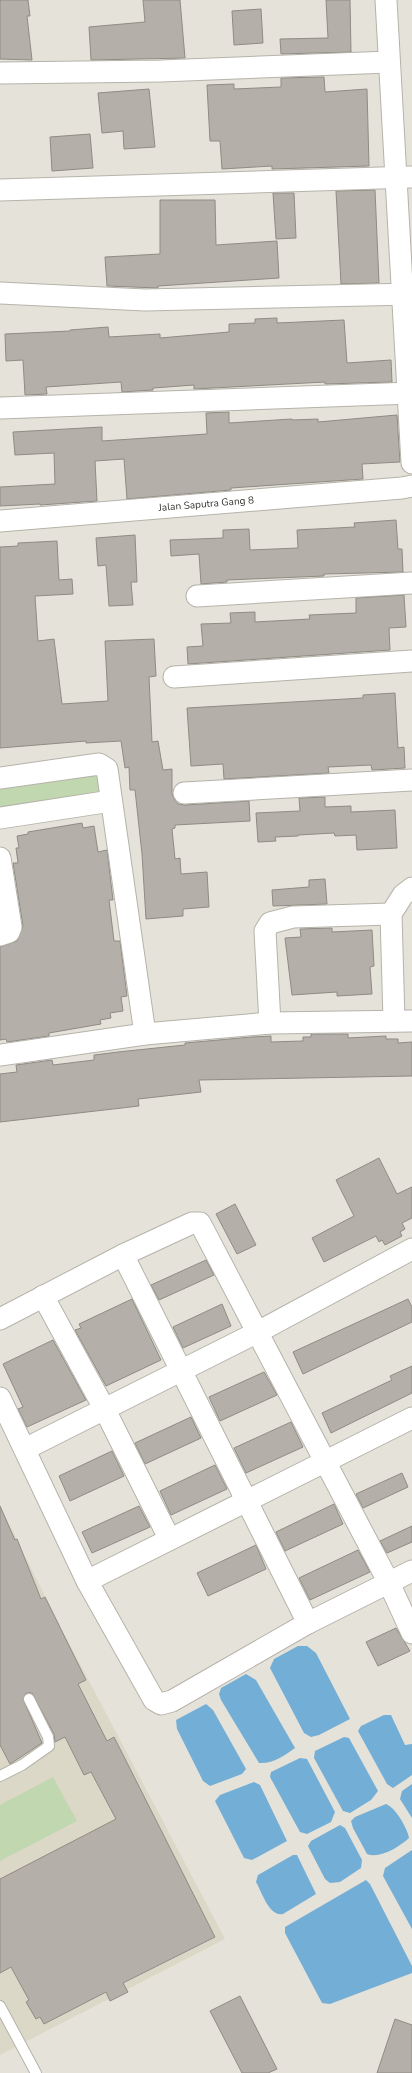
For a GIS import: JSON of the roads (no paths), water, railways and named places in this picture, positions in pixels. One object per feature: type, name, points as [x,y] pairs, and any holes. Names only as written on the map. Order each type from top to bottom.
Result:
[{"type":"street","points":[[386,0],[389,62],[403,177],[412,463]]},
{"type":"street","points":[[0,73],[161,72],[389,62]]},
{"type":"street","points":[[0,190],[403,177]]},
{"type":"street","points":[[0,293],[145,300],[407,294]]},
{"type":"street","points":[[0,408],[410,393]]},
{"type":"street","name":"Jalan Saputra Gang 8","points":[[0,521],[231,503],[412,486]]},
{"type":"street","points":[[197,596],[412,583]]},
{"type":"street","points":[[174,677],[412,661]]},
{"type":"street","points":[[0,778],[99,764],[107,769],[144,1034]]},
{"type":"street","points":[[184,793],[412,780]]},
{"type":"street","points":[[0,818],[111,801]]},
{"type":"street","points":[[0,858],[11,928],[9,932],[0,935]]},
{"type":"street","points":[[0,1055],[144,1034],[270,1023],[403,1021],[391,914],[403,896],[412,888]]},
{"type":"street","points":[[270,1023],[265,931],[270,923],[293,917],[391,914]]},
{"type":"street","points":[[0,1319],[123,1255],[192,1223],[200,1223],[389,1583],[412,1633]]},
{"type":"street","points":[[25,1449],[258,1332],[412,1249]]},
{"type":"street","points":[[123,1255],[308,1623]]},
{"type":"street","points":[[44,1296],[105,1410],[169,1538]]},
{"type":"street","points":[[0,1398],[87,1581],[154,1700],[161,1704],[172,1701],[308,1623],[412,1571]]},
{"type":"street","points":[[87,1581],[169,1538],[412,1418]]},
{"type":"lane","points":[[0,1776],[22,1765],[49,1746],[48,1737],[29,1699]]},
{"type":"lane","points":[[0,2006],[36,2073]]},
{"type":"water","points":[[298,1646],[307,1646],[316,1653],[350,1719],[319,1735],[311,1737],[304,1733],[270,1668],[274,1659]]},
{"type":"water","points":[[246,1674],[256,1680],[295,1748],[274,1761],[259,1763],[221,1700],[219,1694],[221,1688]]},
{"type":"water","points":[[206,1704],[213,1710],[246,1769],[242,1774],[210,1786],[203,1781],[177,1729],[176,1720]]},
{"type":"water","points":[[384,1715],[391,1715],[405,1745],[412,1744],[412,1775],[393,1788],[387,1784],[358,1731],[361,1726]]},
{"type":"water","points":[[344,1737],[349,1738],[378,1791],[371,1800],[350,1813],[343,1811],[314,1758],[315,1751]]},
{"type":"water","points":[[300,1758],[307,1759],[335,1812],[331,1822],[307,1834],[300,1832],[270,1777],[271,1772]]},
{"type":"water","points":[[254,1782],[260,1785],[287,1841],[252,1860],[244,1858],[215,1801],[220,1795]]},
{"type":"water","points":[[412,1784],[412,1818],[400,1799],[402,1791]]},
{"type":"water","points":[[386,1804],[394,1810],[406,1829],[409,1838],[400,1845],[383,1854],[367,1854],[353,1828],[351,1821],[355,1817]]},
{"type":"water","points":[[340,1825],[345,1828],[362,1860],[361,1868],[340,1882],[330,1883],[325,1879],[308,1846],[311,1841]]},
{"type":"water","points":[[412,1850],[412,1929],[383,1876],[385,1868]]},
{"type":"water","points":[[293,1855],[297,1855],[316,1894],[283,1914],[278,1914],[274,1912],[266,1903],[256,1882],[258,1875]]},
{"type":"water","points":[[366,1880],[370,1884],[412,1966],[412,1973],[330,2004],[322,2003],[285,1933],[285,1927]]}]
